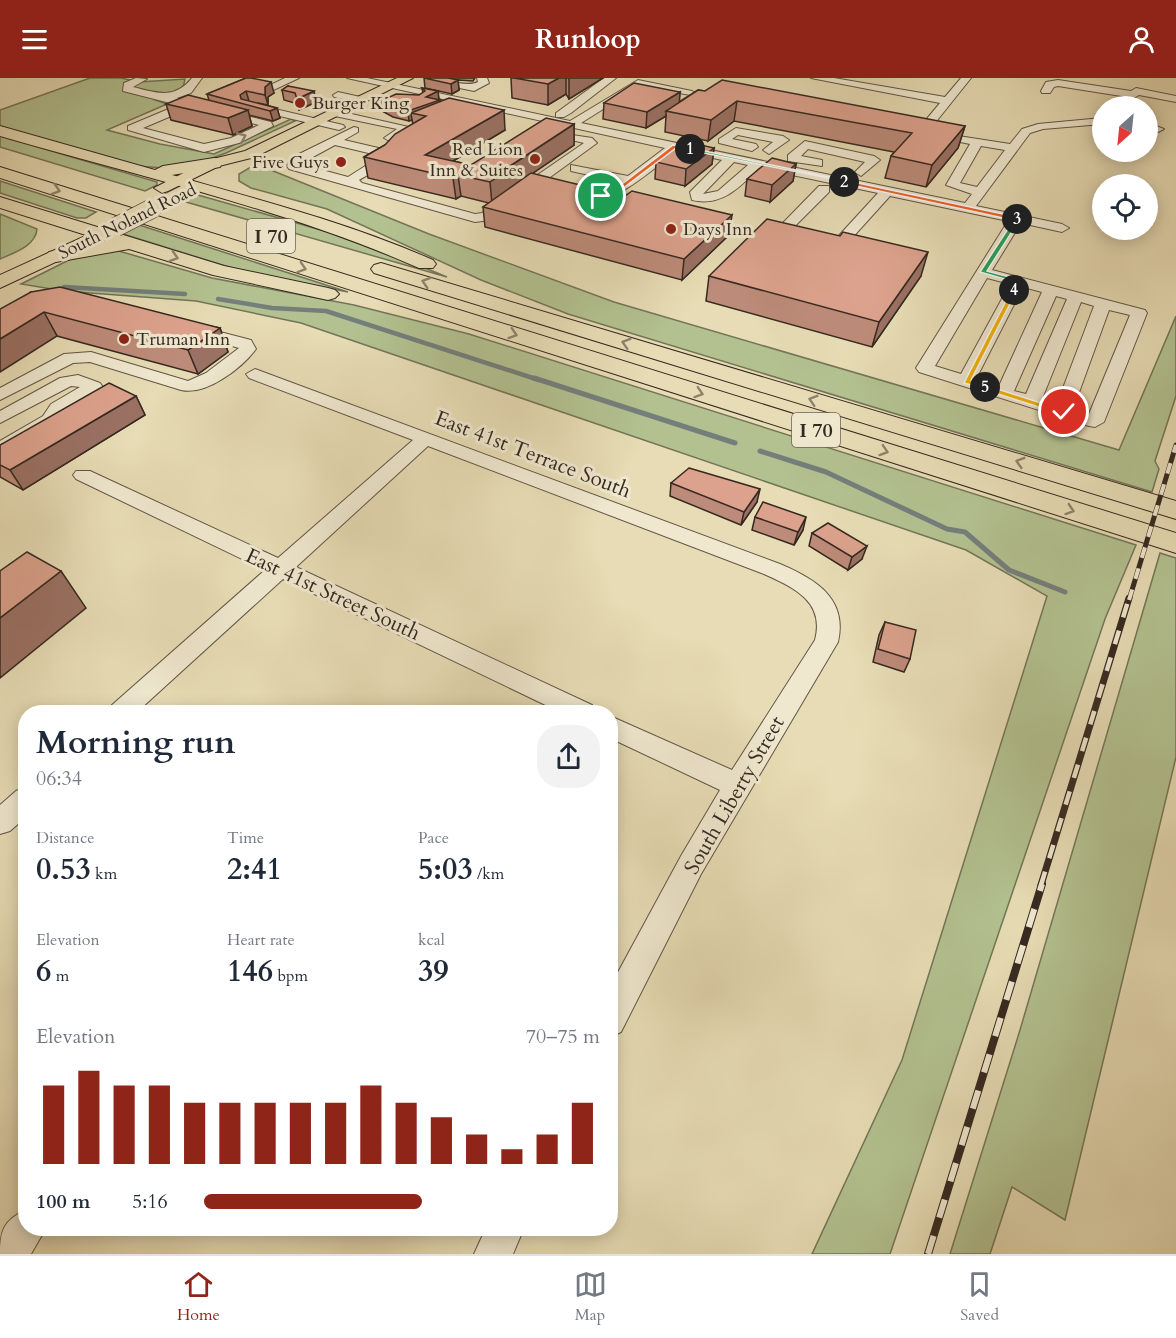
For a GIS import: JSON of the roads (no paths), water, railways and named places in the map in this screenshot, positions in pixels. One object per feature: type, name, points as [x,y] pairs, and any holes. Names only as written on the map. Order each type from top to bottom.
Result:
[{"type":"highway","points":[[0,131],[137,171],[180,187],[235,196],[376,242],[542,317]]},
{"type":"highway","points":[[0,154],[192,212]]},
{"type":"highway","points":[[137,171],[181,170],[214,163]]},
{"type":"highway","points":[[234,168],[224,177],[235,196]]},
{"type":"highway","name":"I 70","points":[[0,172],[1176,543]]},
{"type":"highway","points":[[0,202],[33,214],[98,227],[134,244],[255,280],[457,316]]},
{"type":"highway","points":[[33,214],[51,225],[53,248],[134,244]]},
{"type":"highway","name":"I 70","points":[[362,263],[1176,510]]},
{"type":"main road","name":"South Noland Road","points":[[0,266],[53,248],[180,187],[234,168],[250,154],[329,107],[370,108],[390,86],[407,78]]},
{"type":"main road","name":"South Noland Road","points":[[0,282],[53,248],[180,187],[214,163],[250,154]]},
{"type":"street","points":[[149,121],[187,141],[189,145],[212,147],[235,141],[267,126],[267,124],[238,116],[220,116],[127,89],[140,78],[151,78]]},
{"type":"street","points":[[166,99],[192,92],[197,78]]},
{"type":"street","points":[[352,78],[447,98]]},
{"type":"street","points":[[464,95],[484,83],[482,78]]},
{"type":"street","points":[[552,120],[579,104],[587,93],[610,78]]},
{"type":"street","points":[[816,78],[947,101]]},
{"type":"street","points":[[931,120],[966,78]]},
{"type":"street","points":[[1134,96],[1141,79]]},
{"type":"street","points":[[430,82],[487,106],[755,163],[828,184],[850,183],[1062,228]]},
{"type":"street","points":[[293,83],[236,103],[254,107],[329,107],[354,130],[398,140],[399,144],[389,154],[352,182]]},
{"type":"street","points":[[293,83],[274,99],[274,103],[303,110],[329,107]]},
{"type":"street","points":[[370,108],[429,105],[496,83]]},
{"type":"street","points":[[573,124],[638,83],[696,99]]},
{"type":"street","points":[[1046,91],[1050,84],[1058,83],[1176,99]]},
{"type":"street","points":[[487,106],[500,98],[566,111]]},
{"type":"street","points":[[188,105],[132,128],[169,131],[198,126],[220,116]]},
{"type":"street","points":[[238,116],[254,107]]},
{"type":"street","points":[[370,108],[398,118],[406,114]]},
{"type":"street","points":[[370,108],[411,127],[390,138]]},
{"type":"street","points":[[494,120],[509,111]]},
{"type":"street","points":[[354,130],[295,161],[293,166],[464,216],[486,217],[591,143],[588,140],[451,113]]},
{"type":"street","points":[[936,217],[963,207],[981,192],[1026,131],[1042,126],[1092,122]]},
{"type":"street","points":[[187,141],[198,126]]},
{"type":"street","points":[[641,139],[657,129]]},
{"type":"street","points":[[921,132],[1013,148]]},
{"type":"street","points":[[618,134],[575,168],[567,186],[578,196],[601,196],[616,191],[675,146]]},
{"type":"street","points":[[333,141],[389,154]]},
{"type":"street","points":[[978,141],[952,185],[981,192]]},
{"type":"street","points":[[850,183],[874,160],[805,145],[792,158],[861,172]]},
{"type":"street","points":[[731,158],[696,192],[697,197],[708,200],[719,198],[769,150]]},
{"type":"street","points":[[624,164],[646,168]]},
{"type":"street","points":[[575,168],[631,180]]},
{"type":"street","points":[[828,184],[830,194],[841,197]]},
{"type":"street","points":[[828,184],[783,230],[784,235],[831,246],[838,245],[869,203],[886,191]]},
{"type":"street","points":[[869,203],[895,208]]},
{"type":"street","points":[[983,272],[1139,313],[1095,422],[925,368],[983,272],[1017,218]]},
{"type":"street","points":[[966,381],[1019,281]]},
{"type":"street","points":[[1004,393],[1051,290]]},
{"type":"street","points":[[1032,402],[1076,296]]},
{"type":"street","points":[[1064,412],[1103,304]]},
{"type":"street","points":[[0,395],[70,358],[80,356],[91,357],[188,386],[196,386],[206,382],[248,349],[245,344],[178,326]]},
{"type":"street","name":"East 41st Terrace South","points":[[255,374],[794,579]]},
{"type":"street","points":[[0,376],[22,383]]},
{"type":"street","points":[[0,418],[66,382],[78,380],[94,387],[57,408],[50,420],[0,449]]},
{"type":"street","points":[[129,705],[425,439]]},
{"type":"street","name":"East 41st Street South","points":[[83,475],[568,705]]},
{"type":"street","name":"South Liberty Street","points":[[618,1006],[691,865],[736,785],[830,634],[830,622],[822,601],[794,579]]},
{"type":"street","points":[[618,730],[736,785]]},
{"type":"street","points":[[0,822],[18,806]]},
{"type":"street","points":[[8,1254],[22,1236]]},
{"type":"street","points":[[493,1254],[502,1236]]},
{"type":"waterway","points":[[64,287],[185,294]]},
{"type":"waterway","points":[[218,299],[272,308],[326,311],[539,380]]},
{"type":"waterway","points":[[534,378],[735,443]]},
{"type":"waterway","points":[[760,451],[826,472],[947,529],[965,532],[1009,570],[1065,592]]},
{"type":"railway","points":[[1129,600],[1176,445]]},
{"type":"railway","points":[[1041,885],[1129,598]]},
{"type":"railway","points":[[928,1254],[1042,884]]},
{"type":"place","name":"Burger King","points":[[300,103]]},
{"type":"place","name":"Red Lion Inn & Suites","points":[[535,159]]},
{"type":"place","name":"Five Guys","points":[[341,162]]},
{"type":"place","name":"Days Inn","points":[[671,229]]},
{"type":"place","name":"Truman Inn","points":[[124,339]]}]
